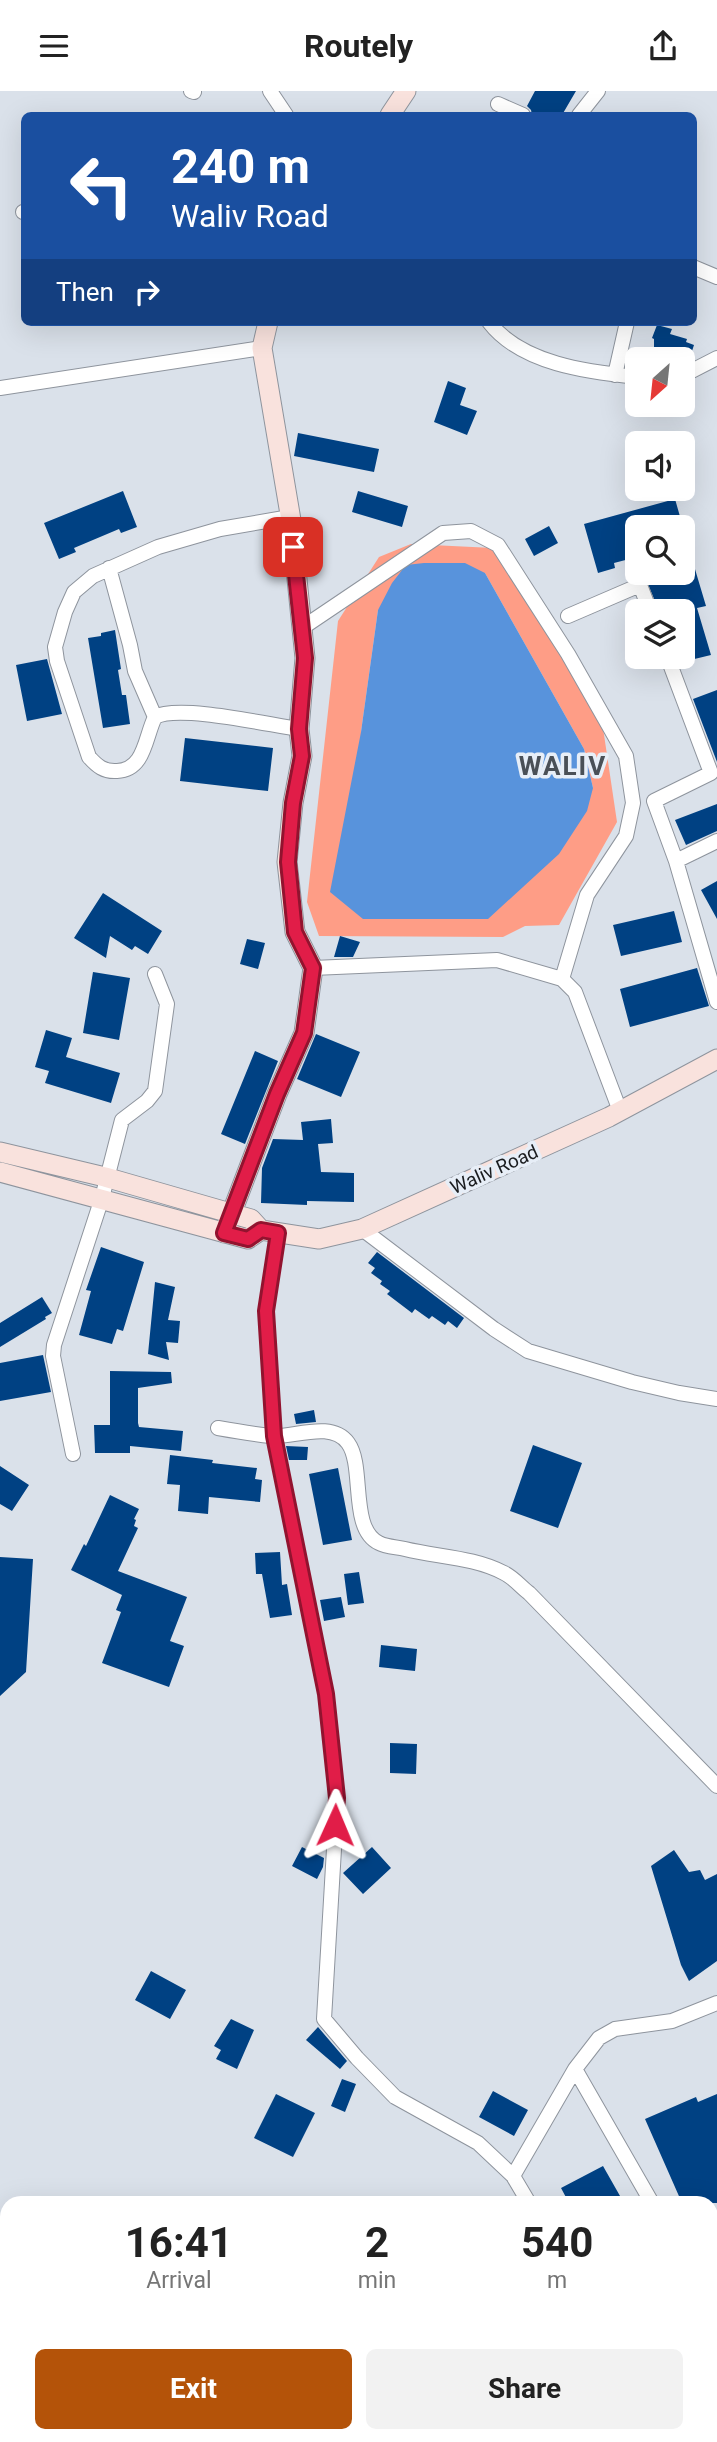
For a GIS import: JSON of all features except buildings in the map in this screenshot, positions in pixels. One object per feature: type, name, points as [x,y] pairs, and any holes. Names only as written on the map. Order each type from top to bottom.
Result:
[{"type":"main road","points":[[392,112],[406,91]]},
{"type":"main road","points":[[224,1233],[277,1094],[304,1033],[313,968],[295,932],[288,862],[293,803],[302,756],[299,729],[305,658],[290,517],[262,348],[267,326]]},
{"type":"main road","name":"Waliv Road","points":[[0,1152],[105,1177],[251,1219],[270,1232],[319,1240],[362,1229],[620,1111],[717,1059]]},
{"type":"main road","name":"Waliv Road","points":[[0,1172],[248,1239],[270,1232]]},
{"type":"street","points":[[270,91],[284,112]]},
{"type":"street","points":[[581,112],[598,91]]},
{"type":"street","points":[[498,104],[516,112]]},
{"type":"street","points":[[697,269],[717,277]]},
{"type":"street","points":[[492,326],[513,344],[547,360],[625,376]]},
{"type":"street","points":[[615,375],[626,326]]},
{"type":"street","points":[[0,388],[262,348]]},
{"type":"street","points":[[695,369],[717,358]]},
{"type":"street","points":[[290,517],[220,529],[158,547],[93,576],[74,592],[55,647],[57,661],[89,758],[99,768],[125,771],[134,767],[141,757],[155,717],[162,713],[187,712],[299,729]]},
{"type":"street","points":[[302,628],[443,533],[471,531],[498,545],[568,654],[626,756],[633,803],[626,836],[587,895],[562,979]]},
{"type":"street","points":[[109,568],[135,671],[155,717]]},
{"type":"street","points":[[568,616],[640,585],[645,599]]},
{"type":"street","points":[[672,669],[711,773],[654,801],[676,861],[717,1002]]},
{"type":"street","points":[[676,861],[717,841]]},
{"type":"street","points":[[313,968],[497,960],[562,979],[575,992],[620,1111]]},
{"type":"street","points":[[73,1454],[53,1356],[54,1345],[102,1198],[105,1177],[122,1120],[147,1101],[155,1091],[167,1004],[155,974]]},
{"type":"street","points":[[362,1229],[494,1329],[528,1351],[632,1382],[717,1399]]},
{"type":"street","points":[[270,1232],[266,1311],[274,1436],[326,1694],[337,1798],[324,2019],[395,2097],[478,2143],[513,2175],[525,2196]]},
{"type":"street","points":[[218,1428],[274,1436],[326,1432],[337,1434],[348,1443],[363,1521],[370,1535],[378,1543],[427,1555],[468,1560],[505,1573],[529,1593],[717,1786]]},
{"type":"street","points":[[513,2175],[575,2069],[599,2038],[615,2029],[671,2021],[717,2003]]},
{"type":"street","points":[[575,2069],[648,2196]]},
{"type":"shaded area","points":[[411,544],[493,548],[542,618],[603,728],[617,822],[559,925],[525,926],[503,937],[319,936],[307,902],[338,621],[379,557]],"holes":[[[485,573],[584,749],[593,788],[361,732],[378,610]]]},
{"type":"water","points":[[465,563],[485,573],[584,749],[593,788],[587,811],[559,854],[488,919],[363,919],[330,892],[361,732],[378,610],[392,583],[406,565]]},
{"type":"district","name":"WALIV","points":[[563,766]]},
{"type":"route","points":[[293,547],[305,658],[299,729],[302,756],[293,803],[288,862],[295,932],[313,968],[304,1033],[277,1094],[224,1233],[248,1239],[261,1230],[278,1233],[266,1311],[274,1436],[326,1694],[337,1798],[335,1825]]}]
